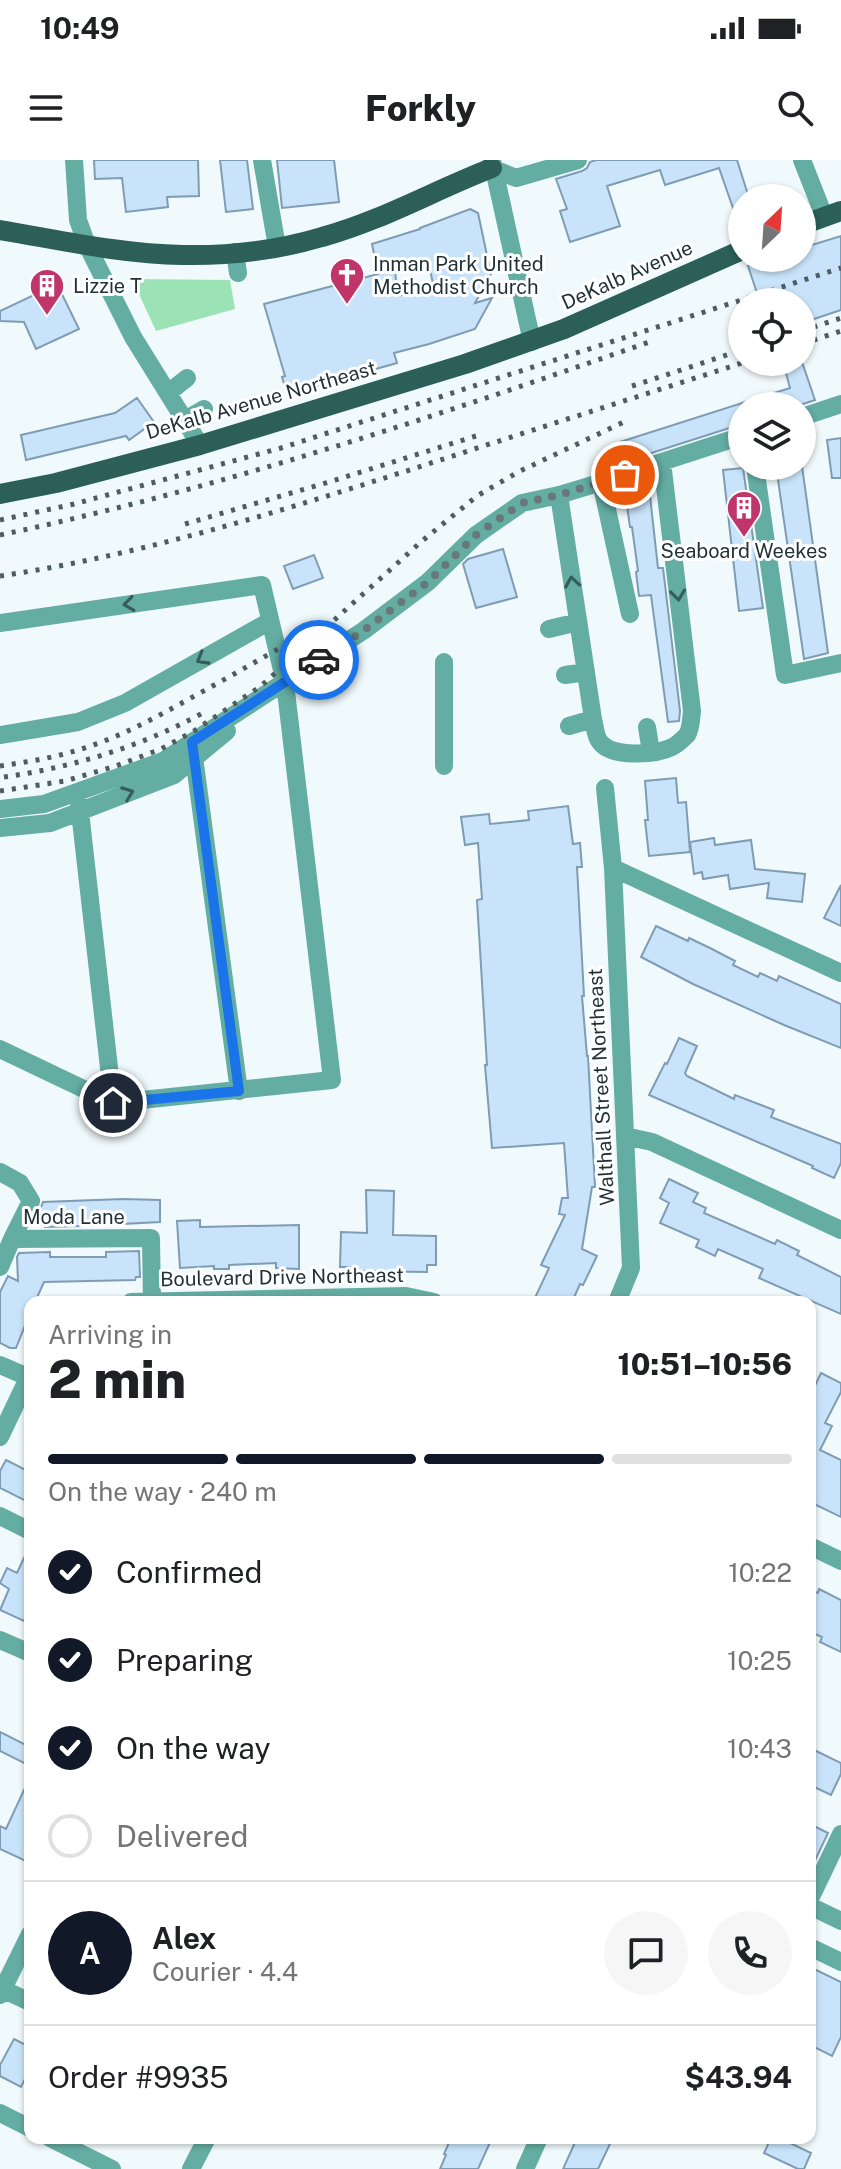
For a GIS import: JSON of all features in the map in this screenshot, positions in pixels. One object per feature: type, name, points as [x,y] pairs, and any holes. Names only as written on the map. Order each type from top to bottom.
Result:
[{"type":"main road","points":[[0,230],[135,252],[237,262],[277,247],[362,224],[495,163]]},
{"type":"main road","name":"DeKalb Avenue","points":[[532,342],[728,256]]},
{"type":"main road","name":"DeKalb Avenue Northeast","points":[[0,494],[56,483],[200,445],[532,342]]},
{"type":"street","points":[[74,160],[78,220],[87,245],[133,337],[200,445]]},
{"type":"street","points":[[262,160],[277,247]]},
{"type":"street","points":[[495,163],[516,178],[578,160]]},
{"type":"street","points":[[802,160],[833,214]]},
{"type":"street","points":[[495,163],[532,342]]},
{"type":"street","points":[[168,393],[187,378]]},
{"type":"street","points":[[816,412],[841,404]]},
{"type":"street","points":[[185,420],[204,409]]},
{"type":"street","points":[[643,468],[728,441]]},
{"type":"street","points":[[559,495],[598,738],[602,745],[625,754],[674,747],[689,733],[692,711],[662,462]]},
{"type":"street","points":[[0,809],[44,804],[193,750],[363,631],[428,582],[496,520],[522,503],[625,475]]},
{"type":"street","points":[[757,480],[785,675],[841,663]]},
{"type":"street","points":[[601,482],[630,614]]},
{"type":"street","points":[[0,623],[262,585],[285,683],[332,1080],[113,1103],[0,1049]]},
{"type":"street","points":[[0,735],[78,722],[125,703],[270,621]]},
{"type":"street","points":[[549,629],[578,622]]},
{"type":"street","points":[[444,662],[444,766]]},
{"type":"street","points":[[565,675],[586,672]]},
{"type":"street","points":[[569,726],[593,719]]},
{"type":"street","points":[[647,727],[651,752]]},
{"type":"street","points":[[0,828],[50,823],[174,775],[193,750]]},
{"type":"street","points":[[193,750],[239,1091]]},
{"type":"street","name":"Walthall Street Northeast","points":[[605,788],[613,868],[631,1268],[619,1296]]},
{"type":"street","points":[[77,792],[113,1103]]},
{"type":"street","points":[[613,868],[841,973]]},
{"type":"street","points":[[625,1136],[652,1142],[841,1230]]},
{"type":"street","points":[[0,1172],[20,1183],[31,1201],[12,1239]]},
{"type":"street","name":"Moda Lane","points":[[0,1267],[12,1239],[151,1238],[152,1296]]},
{"type":"street","points":[[0,1365],[24,1374]]},
{"type":"street","points":[[0,1437],[24,1387]]},
{"type":"street","points":[[0,1516],[24,1528]]},
{"type":"street","points":[[816,1549],[841,1561]]},
{"type":"street","points":[[0,1640],[24,1650]]},
{"type":"street","points":[[816,1886],[841,1834]]},
{"type":"street","points":[[816,1909],[841,1921]]},
{"type":"street","points":[[24,1946],[1,1991],[24,2000]]},
{"type":"street","points":[[816,1950],[841,1962]]},
{"type":"street","points":[[0,2113],[24,2125]]},
{"type":"street","points":[[62,2144],[112,2169]]},
{"type":"street","points":[[191,2169],[204,2144]]},
{"type":"street","points":[[525,2169],[536,2144]]},
{"type":"green space","points":[[132,279],[230,280],[235,309],[156,331]]},
{"type":"building","points":[[94,160],[198,160],[199,196],[167,197],[168,207],[126,212],[122,178],[95,179]]},
{"type":"building","points":[[220,160],[247,160],[253,209],[226,212]]},
{"type":"building","points":[[277,160],[334,160],[339,202],[282,208]]},
{"type":"building","points":[[737,160],[745,184],[728,184],[728,194],[719,168],[665,185],[660,170],[607,186],[620,226],[570,242],[560,211],[567,209],[556,179],[582,171],[590,162]]},
{"type":"building","points":[[470,209],[478,213],[491,274],[475,303],[492,298],[475,329],[394,353],[397,363],[287,394],[282,377],[285,376],[264,304],[378,274],[372,244]],"holes":[[[428,261],[434,288],[397,296],[395,267]]]},
{"type":"building","points":[[841,236],[841,310],[816,318],[816,288],[755,288],[750,272],[816,272],[816,244]]},
{"type":"building","name":"Lizzie T","points":[[57,284],[79,329],[36,349],[24,322],[0,321],[0,311]]},
{"type":"building","points":[[787,376],[807,376],[812,392],[777,392],[790,388]]},
{"type":"building","points":[[137,398],[154,422],[129,440],[126,436],[26,460],[21,435],[115,413]]},
{"type":"building","points":[[728,407],[728,428],[642,456],[631,465],[623,463],[620,442]]},
{"type":"building","points":[[841,438],[841,478],[832,478],[827,440]]},
{"type":"building","name":"Seaboard Weekes","points":[[723,470],[728,470],[728,480],[745,480],[763,608],[739,611]]},
{"type":"building","points":[[637,478],[645,480],[650,496],[658,568],[663,568],[679,721],[668,722],[651,595],[639,596],[626,499],[626,487]]},
{"type":"building","points":[[778,480],[804,480],[828,653],[804,659]]},
{"type":"building","points":[[503,549],[517,597],[476,608],[463,564],[468,559]]},
{"type":"building","points":[[314,555],[323,578],[293,589],[284,566]]},
{"type":"building","points":[[676,778],[678,803],[686,802],[690,852],[649,856],[645,781]]},
{"type":"building","points":[[568,806],[573,844],[580,843],[582,867],[577,867],[582,996],[595,1187],[592,1187],[582,1249],[597,1256],[575,1296],[536,1296],[549,1268],[541,1265],[565,1215],[559,1214],[562,1198],[568,1198],[564,1143],[492,1148],[477,900],[482,899],[478,843],[465,845],[461,817],[489,814],[490,824],[529,820],[528,811]]},
{"type":"building","points":[[714,838],[715,845],[751,840],[755,869],[805,874],[802,902],[767,898],[769,883],[730,889],[728,875],[703,879],[702,872],[694,874],[690,842]]},
{"type":"building","points":[[841,885],[841,926],[824,918]]},
{"type":"building","points":[[656,926],[710,948],[735,961],[733,965],[758,977],[760,973],[777,981],[779,976],[841,1004],[841,1048],[693,984],[641,957]]},
{"type":"building","points":[[679,1038],[697,1046],[685,1073],[687,1076],[734,1099],[735,1095],[774,1110],[771,1117],[841,1144],[841,1163],[834,1178],[649,1095]]},
{"type":"building","points":[[669,1179],[698,1193],[693,1202],[706,1208],[704,1213],[775,1244],[777,1240],[799,1251],[797,1255],[841,1277],[841,1314],[816,1303],[816,1296],[800,1296],[759,1278],[763,1269],[718,1249],[715,1256],[696,1247],[699,1240],[660,1223],[669,1203],[660,1198]]},
{"type":"building","points":[[366,1190],[394,1191],[393,1235],[436,1236],[436,1265],[427,1265],[427,1272],[352,1271],[352,1267],[340,1267],[341,1232],[367,1233]]},
{"type":"building","points":[[160,1200],[160,1222],[39,1225],[43,1202]]},
{"type":"building","points":[[200,1220],[200,1227],[299,1225],[299,1269],[276,1268],[276,1263],[229,1265],[229,1269],[214,1269],[214,1266],[180,1268],[177,1221]]},
{"type":"building","points":[[139,1251],[140,1277],[135,1280],[44,1282],[38,1296],[24,1296],[24,1328],[16,1348],[0,1343],[0,1292],[8,1276],[18,1281],[19,1253],[50,1252],[50,1257],[106,1257],[106,1252]]},
{"type":"building","points":[[821,1373],[841,1383],[841,1392],[825,1423],[832,1426],[820,1450],[841,1460],[841,1517],[816,1505],[816,1383]]},
{"type":"building","points":[[6,1460],[24,1469],[24,1500],[0,1488],[0,1471]]},
{"type":"building","points":[[24,1558],[24,1621],[0,1610],[9,1589],[0,1583],[7,1568],[17,1573]]},
{"type":"building","points":[[819,1589],[841,1600],[841,1652],[820,1642],[822,1637],[816,1634]]},
{"type":"building","points":[[0,1732],[24,1744],[24,1763],[0,1751]]},
{"type":"building","points":[[816,1751],[841,1763],[841,1774],[831,1795],[816,1788]]},
{"type":"building","points":[[24,1790],[24,1860],[0,1849],[0,1826],[6,1829]]},
{"type":"building","points":[[816,1827],[828,1833],[816,1858]]},
{"type":"building","points":[[816,1970],[841,1982],[841,2037],[832,2056],[816,2048]]},
{"type":"building","points":[[14,2039],[24,2044],[24,2081],[21,2087],[0,2076],[0,2065]]},
{"type":"building","points":[[448,2144],[489,2144],[478,2169],[440,2169]]},
{"type":"building","points":[[574,2144],[610,2144],[598,2169],[563,2169]]},
{"type":"building","points":[[768,2144],[792,2144],[811,2153],[804,2169],[798,2169],[764,2153]]},
{"type":"railway","points":[[0,520],[74,504],[281,448],[841,268]]},
{"type":"railway","points":[[816,326],[841,318]]},
{"type":"railway","points":[[816,339],[841,331]]},
{"type":"railway","points":[[0,535],[166,495],[330,448],[655,340]]},
{"type":"railway","points":[[632,386],[728,355]]},
{"type":"railway","points":[[0,576],[160,544],[266,515],[728,367]]},
{"type":"railway","points":[[0,791],[65,781],[116,766],[161,749],[194,731],[261,686],[422,541],[477,496],[518,472],[628,420]]},
{"type":"railway","points":[[185,524],[476,436]]},
{"type":"railway","points":[[0,766],[69,753],[125,732],[312,629]]},
{"type":"railway","points":[[4,777],[109,753],[160,734],[208,710]]},
{"type":"way so far","points":[[319,660],[428,582],[476,535],[522,503],[625,475]]},
{"type":"place","name":"Inman Park United Methodist Church","points":[[347,306]]},
{"type":"place","name":"Lizzie T","points":[[47,317]]},
{"type":"place","name":"Seaboard Weekes","points":[[744,539]]},
{"type":"route","points":[[113,1103],[239,1091],[192,742],[319,660]]}]
